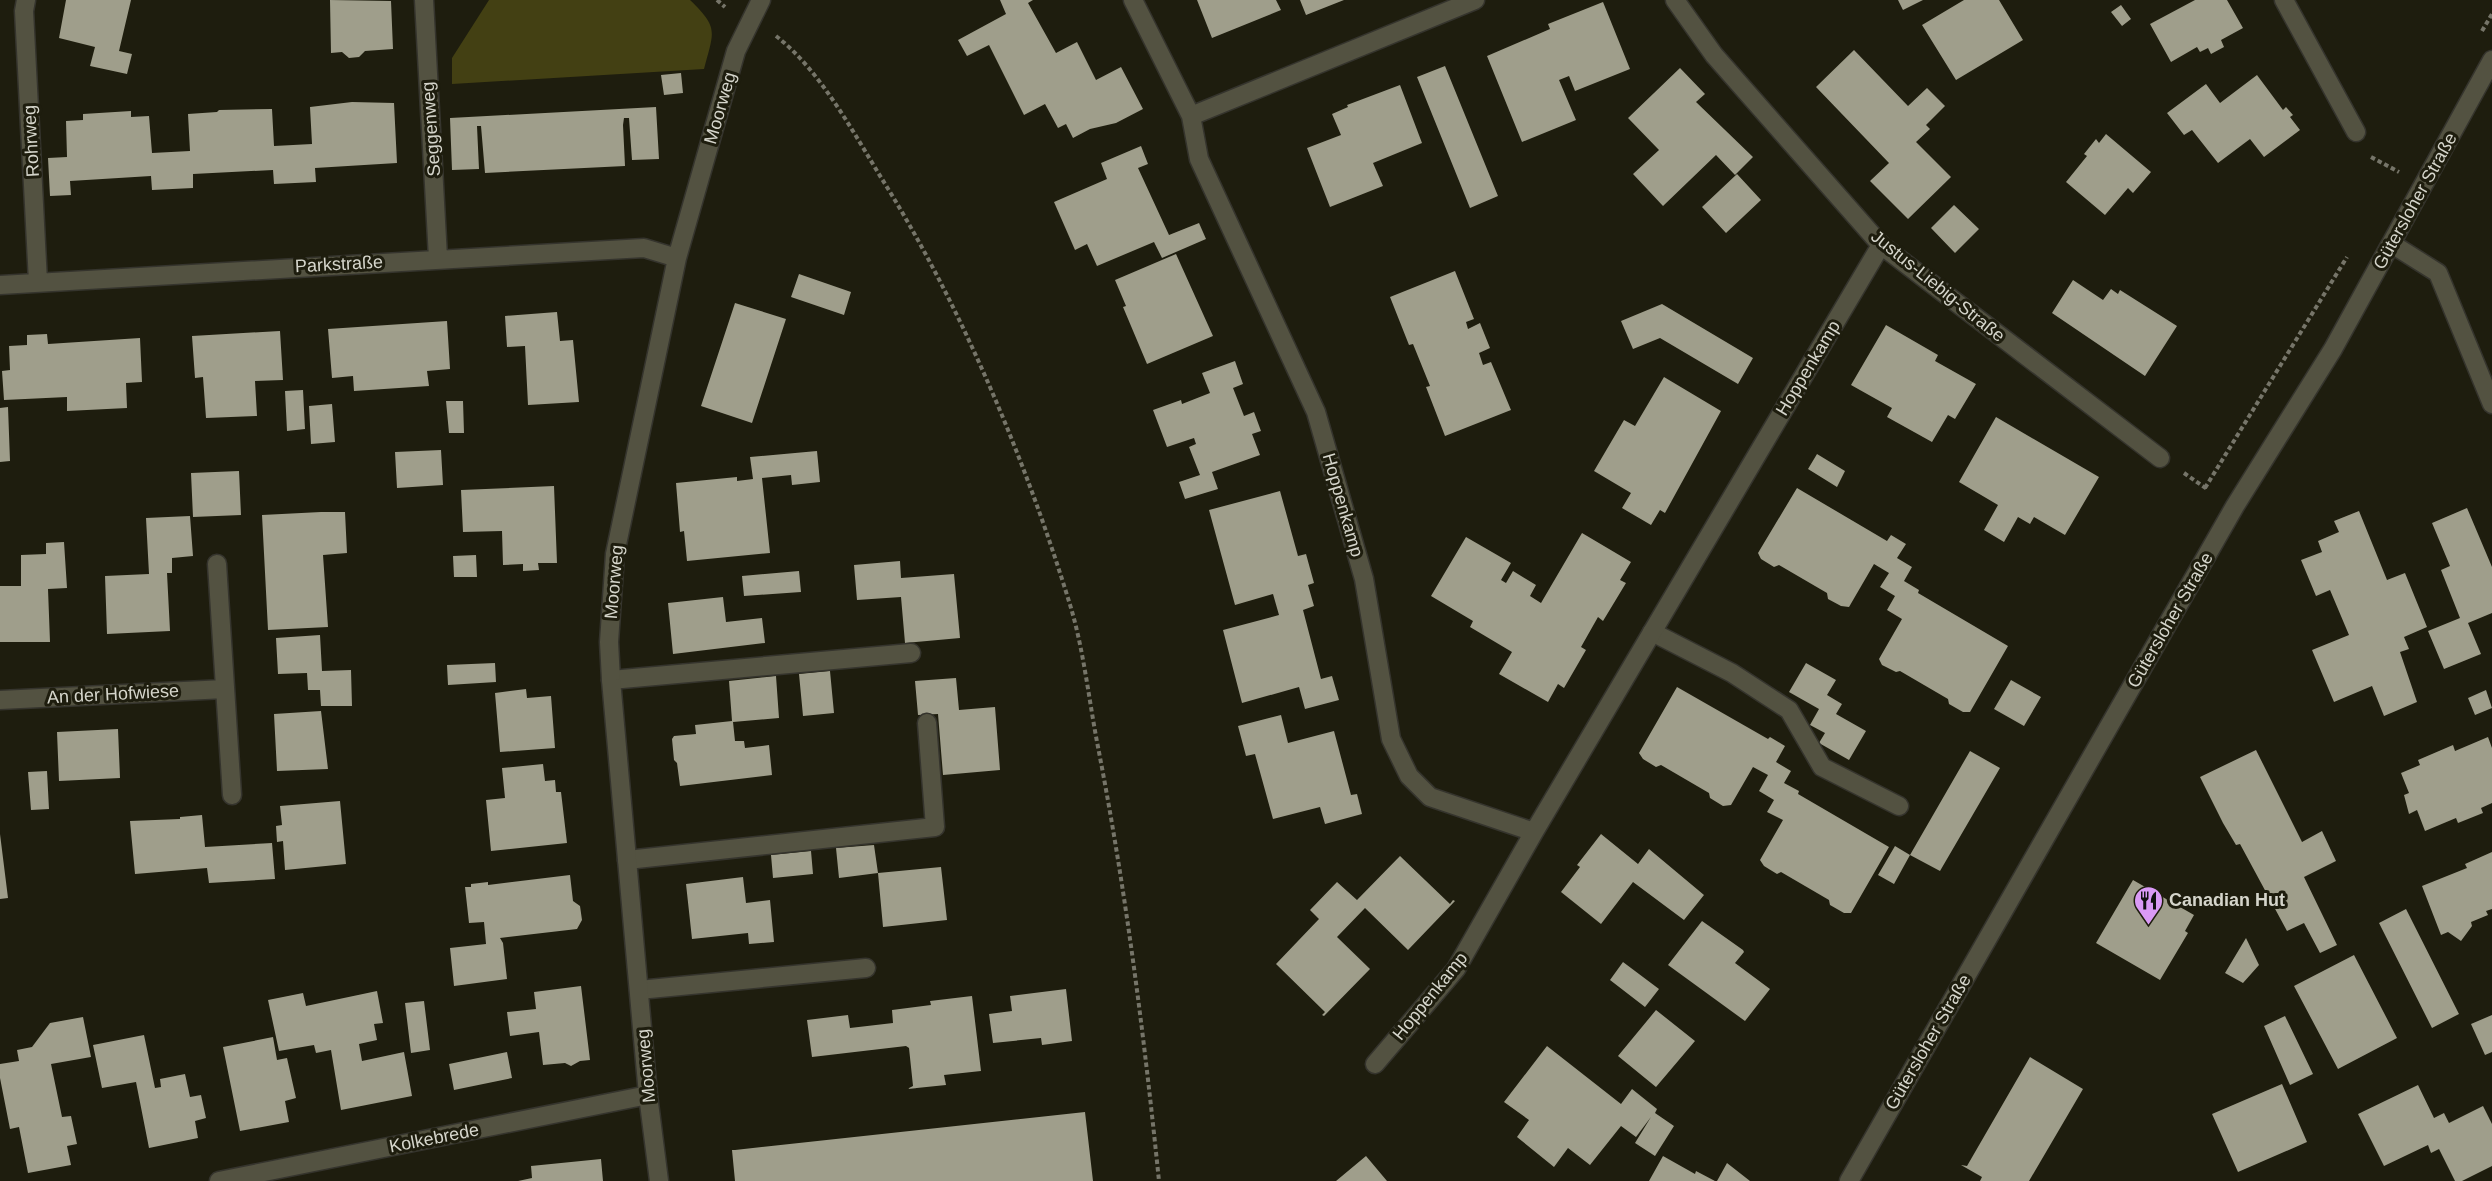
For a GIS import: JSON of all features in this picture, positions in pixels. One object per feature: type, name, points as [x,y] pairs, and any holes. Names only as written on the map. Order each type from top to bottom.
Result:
[{"type":"street","name":"Rohrweg","points":[[26,0],[24,11],[38,282]]},
{"type":"street","name":"Seggenweg","points":[[424,0],[438,258]]},
{"type":"street","name":"Moorweg","points":[[659,1181],[648,1095],[611,680],[609,642],[615,554],[677,258],[736,51],[761,0]]},
{"type":"street","name":"Hoppenkamp","points":[[1133,0],[1191,116],[1199,159],[1316,412],[1364,579],[1391,739],[1409,776],[1430,797],[1534,832]]},
{"type":"street","points":[[1191,116],[1475,0]]},
{"type":"street","name":"Justus-Liebig-Straße","points":[[1675,0],[1714,55],[1881,245],[2160,458]]},
{"type":"street","points":[[2284,0],[2356,132]]},
{"type":"street","name":"Gütersloher Straße","points":[[1849,1181],[2235,506],[2332,349],[2492,60]]},
{"type":"street","points":[[2392,244],[2438,273],[2492,404]]},
{"type":"street","name":"Hoppenkamp","points":[[1374,1064],[1456,969],[1534,832],[1881,245]]},
{"type":"street","name":"Parkstraße","points":[[0,285],[438,258],[644,248],[677,258]]},
{"type":"street","points":[[217,564],[232,795]]},
{"type":"street","points":[[1652,632],[1732,673],[1789,710],[1822,767],[1899,806]]},
{"type":"street","points":[[611,680],[911,653]]},
{"type":"street","name":"An der Hofwiese","points":[[0,700],[225,689]]},
{"type":"street","points":[[627,860],[935,827],[927,723]]},
{"type":"street","points":[[639,990],[867,968]]},
{"type":"street","name":"Kolkebrede","points":[[219,1181],[648,1095]]},
{"type":"path","points":[[2480,34],[2492,14]]},
{"type":"path","points":[[750,21],[779,37],[806,63],[908,219],[961,320],[1023,472],[1071,610],[1114,828],[1147,1063],[1159,1181]]},
{"type":"path","points":[[2393,182],[2405,162]]},
{"type":"path","points":[[2205,488],[2349,254]]},
{"type":"path","points":[[2160,458],[2235,506]]},
{"type":"shaded area","points":[[489,0],[690,0],[706,17],[712,31],[712,38],[704,69],[452,84],[452,58]]},
{"type":"building","points":[[66,0],[131,0],[119,51],[132,54],[127,74],[90,66],[95,47],[59,38]]},
{"type":"building","points":[[330,0],[391,1],[393,49],[365,51],[359,57],[349,58],[342,52],[331,53]]},
{"type":"building","points":[[1000,0],[1033,0],[1028,3],[1056,53],[1077,42],[1096,80],[1121,67],[1143,109],[1116,123],[1090,129],[1073,138],[1066,124],[1058,128],[1045,104],[1024,115],[989,45],[967,56],[958,40],[1006,14]]},
{"type":"building","points":[[1197,0],[1276,0],[1281,10],[1212,38]]},
{"type":"building","points":[[1300,0],[1344,0],[1306,15]]},
{"type":"building","points":[[1898,0],[1923,0],[1903,10]]},
{"type":"building","points":[[1964,0],[1999,0],[2023,40],[1956,80],[1922,25]]},
{"type":"building","points":[[2195,0],[2227,0],[2243,28],[2221,40],[2224,47],[2211,54],[2208,48],[2200,52],[2197,47],[2171,62],[2150,24]]},
{"type":"building","points":[[1603,2],[1630,69],[1575,91],[1569,76],[1559,80],[1576,120],[1522,142],[1487,56],[1550,29],[1548,24]]},
{"type":"building","points":[[2121,5],[2131,19],[2122,26],[2111,12]]},
{"type":"building","points":[[1854,50],[1908,106],[1927,88],[1945,106],[1926,125],[1930,129],[1916,142],[1951,177],[1908,219],[1870,181],[1889,163],[1816,87]]},
{"type":"building","points":[[1445,66],[1498,196],[1470,208],[1417,77]]},
{"type":"building","points":[[1680,68],[1705,94],[1696,102],[1753,157],[1735,175],[1716,155],[1663,206],[1633,174],[1659,150],[1628,118]]},
{"type":"building","points":[[681,73],[683,93],[664,95],[661,75]]},
{"type":"building","points":[[2257,75],[2283,110],[2286,107],[2293,115],[2290,117],[2300,130],[2264,157],[2250,139],[2218,163],[2192,130],[2184,135],[2167,113],[2206,84],[2220,103]]},
{"type":"building","points":[[1400,85],[1422,143],[1373,163],[1383,186],[1330,207],[1307,148],[1341,135],[1332,114],[1348,107],[1347,105]]},
{"type":"building","points":[[352,102],[394,103],[397,163],[315,168],[316,182],[274,184],[273,170],[193,174],[193,188],[152,190],[151,176],[70,181],[71,195],[50,196],[48,158],[67,157],[66,121],[83,120],[83,114],[131,111],[131,117],[149,116],[152,153],[190,151],[188,114],[219,110],[272,109],[274,146],[312,144],[310,107]]},
{"type":"building","points":[[656,107],[659,159],[632,160],[629,118],[624,118],[625,166],[485,173],[481,126],[477,126],[479,169],[452,170],[450,118]]},
{"type":"building","points":[[2106,134],[2151,172],[2133,193],[2128,188],[2105,215],[2066,182],[2087,156],[2084,154],[2096,139],[2099,143]]},
{"type":"building","points":[[1141,146],[1148,164],[1138,168],[1169,235],[1199,223],[1206,239],[1162,258],[1154,242],[1097,266],[1087,244],[1075,250],[1054,202],[1107,179],[1101,163]]},
{"type":"building","points":[[1737,174],[1761,200],[1726,233],[1702,207]]},
{"type":"building","points":[[1954,205],[1979,229],[1955,253],[1931,228]]},
{"type":"building","points":[[1176,254],[1213,336],[1147,364],[1123,307],[1126,306],[1115,280]]},
{"type":"building","points":[[1455,271],[1474,319],[1466,322],[1468,329],[1480,323],[1490,348],[1479,353],[1483,365],[1491,362],[1511,410],[1445,436],[1426,387],[1430,386],[1413,344],[1409,345],[1390,297]]},
{"type":"building","points":[[799,274],[851,292],[844,315],[791,297]]},
{"type":"building","points":[[2073,280],[2103,300],[2111,289],[2118,294],[2120,290],[2177,326],[2145,376],[2052,313]]},
{"type":"building","points":[[735,303],[786,319],[752,423],[701,406]]},
{"type":"building","points":[[1662,304],[1753,358],[1738,384],[1660,338],[1633,349],[1621,321]]},
{"type":"building","points":[[557,312],[560,341],[573,340],[579,402],[528,405],[525,346],[507,347],[505,316]]},
{"type":"building","points":[[447,321],[450,369],[427,371],[429,386],[354,391],[353,376],[332,378],[328,329]]},
{"type":"building","points":[[1886,325],[1938,355],[1935,361],[1976,384],[1955,419],[1948,415],[1932,442],[1887,417],[1892,408],[1851,385]]},
{"type":"building","points":[[280,331],[283,380],[255,381],[257,416],[206,418],[203,377],[195,378],[192,336]]},
{"type":"building","points":[[47,334],[48,344],[140,338],[142,382],[126,383],[127,408],[67,411],[67,397],[4,400],[2,371],[10,370],[9,346],[27,345],[27,335]]},
{"type":"building","points":[[1235,361],[1243,384],[1233,388],[1244,416],[1254,412],[1261,431],[1252,434],[1260,455],[1212,472],[1218,489],[1185,499],[1179,482],[1200,475],[1189,447],[1196,444],[1194,438],[1167,447],[1153,410],[1181,400],[1182,404],[1210,393],[1202,373]]},
{"type":"building","points":[[1664,377],[1721,411],[1665,513],[1660,510],[1651,525],[1622,508],[1631,493],[1594,471],[1624,420],[1635,426]]},
{"type":"building","points":[[303,390],[305,429],[287,431],[285,391]]},
{"type":"building","points":[[446,401],[463,401],[464,433],[449,433]]},
{"type":"building","points":[[332,404],[335,442],[311,444],[309,406]]},
{"type":"building","points":[[8,407],[10,461],[0,462],[0,408]]},
{"type":"building","points":[[1996,417],[2099,477],[2065,535],[2034,517],[2030,524],[2018,517],[2004,542],[1984,530],[1998,505],[1959,482]]},
{"type":"building","points":[[441,450],[443,485],[397,488],[395,452]]},
{"type":"building","points":[[817,451],[820,482],[792,485],[791,475],[762,478],[770,553],[687,561],[684,531],[680,532],[676,483],[737,477],[737,481],[753,479],[750,457]]},
{"type":"building","points":[[1817,454],[1845,471],[1837,487],[1808,469]]},
{"type":"building","points":[[239,471],[241,515],[193,517],[191,473]]},
{"type":"building","points":[[554,486],[557,563],[538,563],[539,570],[523,571],[523,564],[503,565],[502,531],[463,532],[461,490]]},
{"type":"building","points":[[1797,488],[1887,541],[1891,535],[1906,544],[1897,558],[1912,567],[1904,581],[1919,590],[1918,593],[2008,646],[1970,712],[1963,712],[1949,704],[1948,699],[1900,671],[1896,672],[1882,665],[1879,659],[1902,619],[1887,610],[1895,596],[1880,587],[1889,573],[1874,564],[1849,607],[1841,606],[1828,599],[1827,593],[1779,565],[1774,567],[1761,559],[1758,553]]},
{"type":"building","points":[[1280,491],[1298,556],[1306,554],[1314,583],[1308,585],[1314,606],[1303,610],[1321,679],[1332,676],[1339,700],[1305,709],[1299,687],[1242,703],[1223,630],[1279,615],[1273,594],[1235,605],[1209,510]]},
{"type":"building","points":[[2467,508],[2492,567],[2492,613],[2468,623],[2481,654],[2444,669],[2428,631],[2460,618],[2441,570],[2450,566],[2432,523]]},
{"type":"building","points":[[2359,511],[2387,580],[2405,573],[2427,627],[2404,637],[2409,649],[2400,652],[2417,702],[2384,716],[2372,686],[2334,702],[2312,650],[2349,635],[2330,590],[2316,596],[2301,560],[2322,552],[2318,541],[2339,532],[2334,521]]},
{"type":"building","points":[[345,512],[347,553],[323,555],[328,627],[268,630],[262,515]]},
{"type":"building","points":[[190,516],[193,556],[172,558],[172,573],[167,573],[170,631],[107,634],[105,576],[149,574],[146,518]]},
{"type":"building","points":[[1582,533],[1631,562],[1620,580],[1626,583],[1603,621],[1598,617],[1581,647],[1586,650],[1564,688],[1558,684],[1548,702],[1499,674],[1512,652],[1470,627],[1473,621],[1431,596],[1466,537],[1511,563],[1501,580],[1506,583],[1513,571],[1536,585],[1530,596],[1541,603]]},
{"type":"building","points":[[64,542],[67,588],[48,589],[50,642],[0,642],[0,586],[21,586],[21,555],[46,554],[46,543]]},
{"type":"building","points":[[476,555],[477,577],[454,577],[453,556]]},
{"type":"building","points":[[900,561],[901,578],[954,574],[960,638],[905,643],[901,597],[857,600],[854,565]]},
{"type":"building","points":[[799,571],[801,592],[744,596],[742,576]]},
{"type":"building","points":[[723,597],[726,622],[762,618],[765,643],[673,654],[668,603]]},
{"type":"building","points":[[320,635],[322,671],[351,670],[352,706],[321,706],[320,690],[308,690],[307,673],[278,674],[276,638]]},
{"type":"building","points":[[495,663],[496,682],[448,685],[447,665]]},
{"type":"building","points":[[1806,663],[1836,680],[1827,695],[1842,704],[1836,714],[1866,731],[1849,760],[1819,743],[1825,733],[1810,725],[1819,709],[1789,692]]},
{"type":"building","points":[[830,671],[834,713],[803,716],[799,674]]},
{"type":"building","points":[[776,676],[779,718],[733,722],[735,741],[744,741],[745,748],[769,745],[772,775],[680,786],[677,763],[674,760],[672,739],[674,736],[696,734],[695,725],[732,721],[729,681]]},
{"type":"building","points":[[956,678],[959,710],[995,707],[1000,770],[943,775],[938,714],[918,715],[915,681]]},
{"type":"building","points":[[2011,680],[2041,697],[2024,726],[1994,709]]},
{"type":"building","points":[[1677,687],[1768,739],[1770,737],[1785,746],[1776,762],[1791,771],[1784,783],[1799,791],[1798,794],[1889,847],[1851,913],[1844,913],[1830,905],[1829,900],[1781,872],[1777,874],[1764,866],[1760,860],[1783,820],[1767,812],[1774,800],[1759,791],[1768,775],[1753,767],[1731,805],[1723,806],[1710,798],[1709,793],[1661,765],[1656,767],[1643,759],[1639,753]]},
{"type":"building","points":[[526,689],[527,698],[551,696],[555,748],[500,752],[495,693]]},
{"type":"building","points":[[2486,690],[2492,708],[2475,715],[2468,698]]},
{"type":"building","points":[[321,711],[328,769],[277,771],[274,714]]},
{"type":"building","points":[[1281,715],[1288,743],[1334,731],[1351,795],[1357,794],[1362,814],[1325,824],[1320,807],[1273,819],[1255,754],[1246,756],[1238,726]]},
{"type":"building","points":[[118,729],[120,778],[59,781],[57,732]]},
{"type":"building","points":[[2488,737],[2492,748],[2492,803],[2481,808],[2483,813],[2458,823],[2456,818],[2425,831],[2417,810],[2409,814],[2404,795],[2409,793],[2401,773],[2420,765],[2418,760],[2453,745],[2455,751]]},
{"type":"building","points":[[2256,750],[2302,842],[2322,831],[2336,861],[2304,877],[2337,945],[2320,953],[2304,923],[2287,931],[2240,844],[2236,845],[2223,823],[2200,777]]},
{"type":"building","points":[[1970,751],[2000,768],[1940,871],[1910,855]]},
{"type":"building","points":[[543,764],[545,781],[555,780],[556,792],[561,792],[567,843],[491,851],[486,800],[505,798],[502,768]]},
{"type":"building","points":[[47,771],[49,809],[31,810],[28,772]]},
{"type":"building","points":[[340,801],[346,864],[285,870],[283,841],[277,842],[276,826],[282,825],[280,806]]},
{"type":"building","points":[[202,815],[205,847],[272,843],[275,879],[209,883],[207,868],[135,874],[130,821],[180,819],[180,817]]},
{"type":"building","points":[[0,834],[8,898],[0,899]]},
{"type":"building","points":[[1601,834],[1638,864],[1649,849],[1704,895],[1684,920],[1633,882],[1601,924],[1561,892],[1580,867],[1577,865]]},
{"type":"building","points":[[874,845],[878,873],[839,878],[836,848]]},
{"type":"building","points":[[1895,846],[1910,855],[1894,884],[1878,875]]},
{"type":"building","points":[[811,851],[813,874],[773,878],[771,855]]},
{"type":"building","points":[[2492,852],[2492,909],[2486,911],[2488,915],[2471,922],[2472,926],[2461,941],[2448,932],[2441,935],[2422,886],[2467,868],[2465,864]]},
{"type":"building","points":[[1400,856],[1450,904],[1453,900],[1455,901],[1408,950],[1365,908],[1337,937],[1370,969],[1324,1016],[1322,1015],[1325,1012],[1276,964],[1319,919],[1310,910],[1337,882],[1357,900]]},
{"type":"building","points":[[941,867],[947,920],[883,927],[878,873]]},
{"type":"building","points":[[570,875],[573,901],[580,906],[582,920],[577,929],[500,938],[503,943],[507,979],[454,986],[450,948],[486,944],[484,922],[469,923],[465,887],[488,882],[488,885]]},
{"type":"building","points":[[743,877],[746,903],[770,900],[774,942],[749,944],[748,933],[692,939],[686,884]]},
{"type":"building","name":"Canadian Hut","points":[[2133,880],[2194,915],[2185,931],[2188,933],[2160,980],[2096,943]]},
{"type":"building","points":[[2406,909],[2459,1014],[2432,1028],[2379,923]]},
{"type":"building","points":[[1702,921],[1743,950],[1744,952],[1735,963],[1770,989],[1745,1021],[1668,965]]},
{"type":"building","points":[[2246,938],[2259,965],[2243,983],[2225,973]]},
{"type":"building","points":[[2354,955],[2397,1038],[2338,1069],[2294,986]]},
{"type":"building","points":[[1623,962],[1659,989],[1645,1007],[1610,980]]},
{"type":"building","points":[[581,986],[590,1060],[580,1061],[571,1066],[565,1063],[543,1065],[539,1032],[510,1036],[507,1012],[536,1009],[534,992]]},
{"type":"building","points":[[1066,989],[1072,1041],[1042,1045],[1041,1038],[993,1043],[989,1014],[1012,1011],[1010,996]]},
{"type":"building","points":[[377,991],[383,1023],[374,1024],[377,1040],[359,1044],[362,1061],[404,1052],[412,1096],[341,1110],[331,1050],[316,1053],[314,1045],[279,1051],[268,1000],[303,993],[306,1006]]},
{"type":"building","points":[[972,996],[981,1071],[944,1075],[946,1085],[907,1089],[913,1086],[909,1048],[906,1046],[812,1057],[807,1020],[848,1015],[850,1028],[893,1023],[892,1010],[931,1005],[930,1001]]},
{"type":"building","points":[[424,1001],[430,1050],[411,1053],[405,1003]]},
{"type":"building","points":[[1656,1010],[1695,1041],[1656,1087],[1618,1056]]},
{"type":"building","points":[[2492,1015],[2492,1052],[2485,1055],[2471,1024]]},
{"type":"building","points":[[2285,1016],[2313,1074],[2290,1085],[2264,1026]]},
{"type":"building","points":[[83,1017],[91,1057],[51,1064],[62,1117],[71,1116],[77,1144],[67,1146],[71,1165],[28,1173],[19,1127],[10,1129],[0,1078],[0,1064],[19,1061],[17,1050],[32,1047],[50,1023]]},
{"type":"building","points":[[144,1035],[155,1088],[161,1087],[160,1079],[185,1074],[190,1097],[201,1095],[206,1118],[195,1121],[198,1138],[149,1148],[136,1082],[102,1088],[93,1045]]},
{"type":"building","points":[[273,1037],[277,1060],[287,1058],[296,1098],[285,1101],[289,1122],[240,1131],[223,1047]]},
{"type":"building","points":[[1547,1046],[1621,1104],[1632,1089],[1657,1109],[1655,1113],[1674,1126],[1655,1156],[1635,1143],[1651,1117],[1636,1137],[1621,1126],[1590,1165],[1568,1148],[1554,1167],[1517,1137],[1529,1120],[1504,1102]]},
{"type":"building","points":[[507,1052],[512,1078],[454,1090],[449,1064]]},
{"type":"building","points":[[2030,1057],[2083,1089],[2029,1181],[1980,1181],[1982,1177],[1961,1165],[1967,1166]]},
{"type":"building","points":[[2282,1084],[2307,1142],[2238,1172],[2212,1114]]},
{"type":"building","points":[[2418,1085],[2434,1118],[2444,1113],[2449,1123],[2483,1106],[2492,1124],[2492,1166],[2462,1181],[2455,1181],[2439,1149],[2431,1153],[2428,1145],[2384,1166],[2358,1114]]},
{"type":"building","points":[[1085,1112],[1093,1181],[735,1181],[732,1150]]},
{"type":"building","points":[[1366,1156],[1387,1181],[1336,1181]]},
{"type":"building","points":[[1663,1156],[1695,1174],[1696,1171],[1715,1181],[1649,1181]]},
{"type":"building","points":[[601,1159],[603,1181],[518,1181],[532,1178],[531,1166]]},
{"type":"building","points":[[1727,1163],[1750,1181],[1717,1181]]},
{"type":"place","name":"Canadian Hut","points":[[2148,926]]}]
